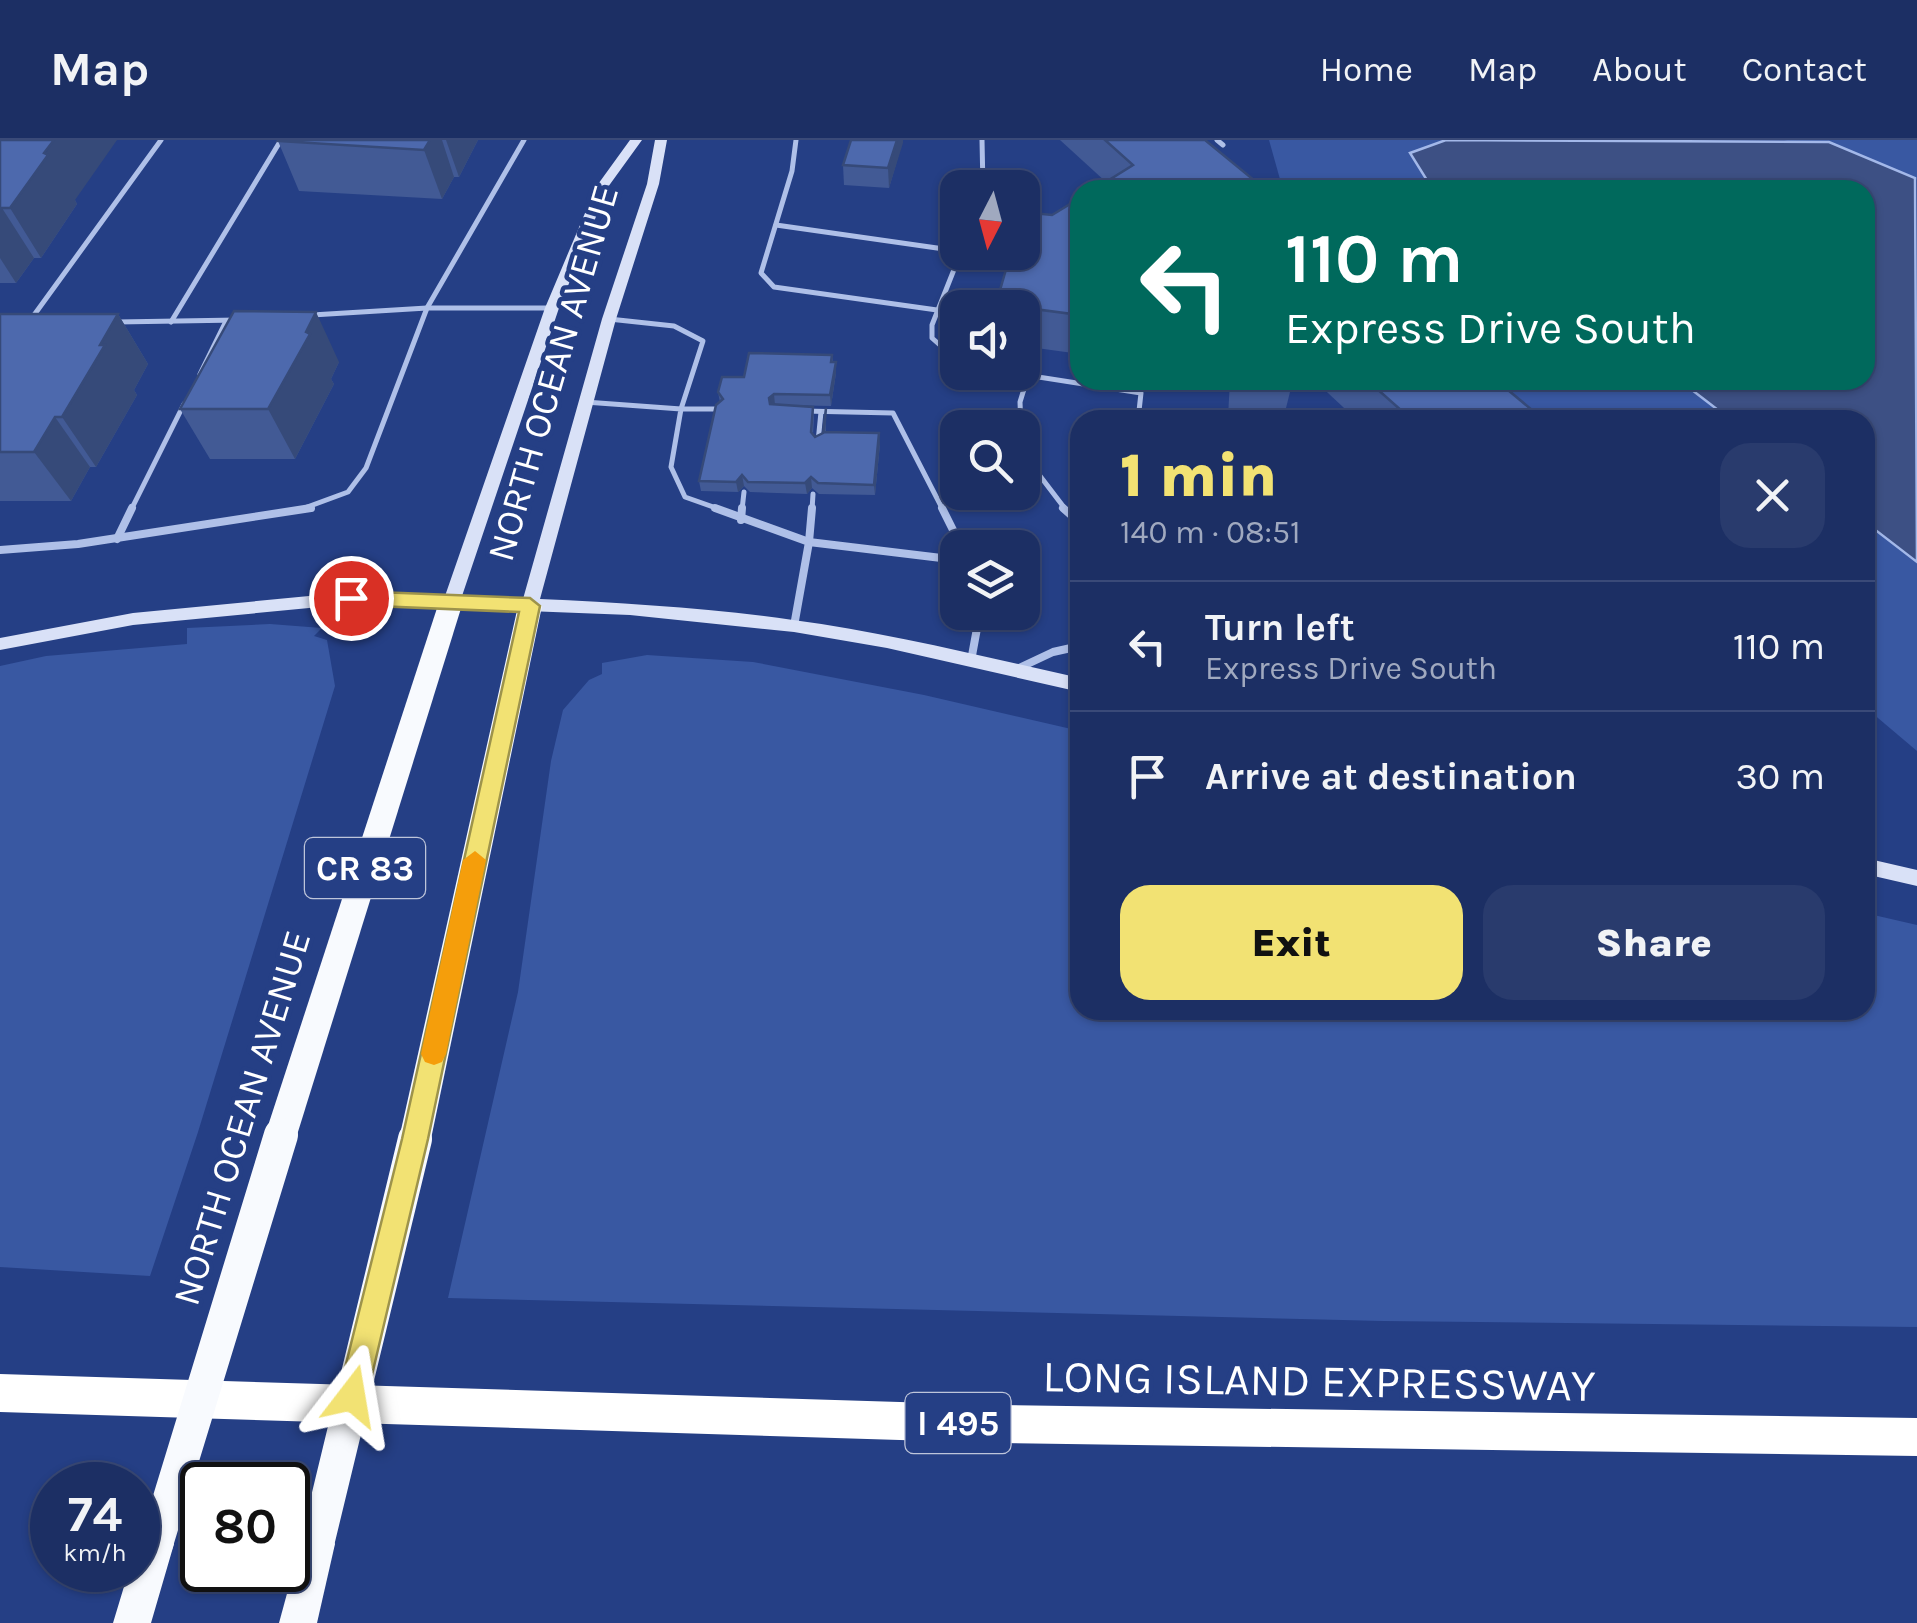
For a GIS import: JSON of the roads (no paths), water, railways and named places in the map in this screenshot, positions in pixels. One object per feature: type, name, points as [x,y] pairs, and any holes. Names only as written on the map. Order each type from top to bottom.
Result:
[{"type":"highway","name":"NORTH OCEAN AVENUE","points":[[132,1623],[281,1134],[452,602]]},
{"type":"highway","name":"NORTH OCEAN AVENUE","points":[[298,1623],[415,1139],[530,606]]},
{"type":"highway","name":"LONG ISLAND EXPRESSWAY","points":[[0,1393],[997,1424],[1917,1437]]},
{"type":"main road","name":"NORTH OCEAN AVENUE","points":[[452,602],[552,308],[602,187],[636,140]]},
{"type":"main road","name":"NORTH OCEAN AVENUE","points":[[530,606],[609,319],[653,184],[661,140]]},
{"type":"main road","points":[[0,644],[134,619],[351,598],[630,609],[794,626],[1070,683]]},
{"type":"main road","points":[[1875,868],[1917,878]]},
{"type":"lane","points":[[29,322],[161,140]]},
{"type":"lane","points":[[171,322],[281,140]]},
{"type":"lane","points":[[0,550],[117,538],[310,509],[348,492],[366,468],[427,308],[524,140]]},
{"type":"lane","points":[[796,140],[761,273],[774,287],[937,310]]},
{"type":"lane","points":[[982,140],[983,170]]},
{"type":"lane","points":[[1217,140],[1223,145]]},
{"type":"lane","points":[[776,225],[940,249]]},
{"type":"lane","points":[[940,345],[932,338],[937,310],[952,270]]},
{"type":"lane","points":[[299,316],[427,308],[552,308]]},
{"type":"lane","points":[[609,319],[674,326],[702,342],[680,409],[671,466],[684,497],[808,542],[940,558]]},
{"type":"lane","points":[[117,538],[226,320]]},
{"type":"lane","points":[[100,322],[244,320]]},
{"type":"lane","points":[[14,322],[46,322]]},
{"type":"lane","points":[[1040,378],[1070,382]]},
{"type":"lane","points":[[1122,390],[1142,393],[1139,410]]},
{"type":"lane","points":[[585,402],[719,409]]},
{"type":"lane","points":[[791,411],[894,413],[953,530]]},
{"type":"lane","points":[[818,442],[820,412]]},
{"type":"lane","points":[[1040,476],[1070,515]]},
{"type":"lane","points":[[740,520],[744,492]]},
{"type":"lane","points":[[794,626],[813,494]]},
{"type":"lane","points":[[971,660],[977,630]]},
{"type":"lane","points":[[1015,670],[1070,648]]}]
